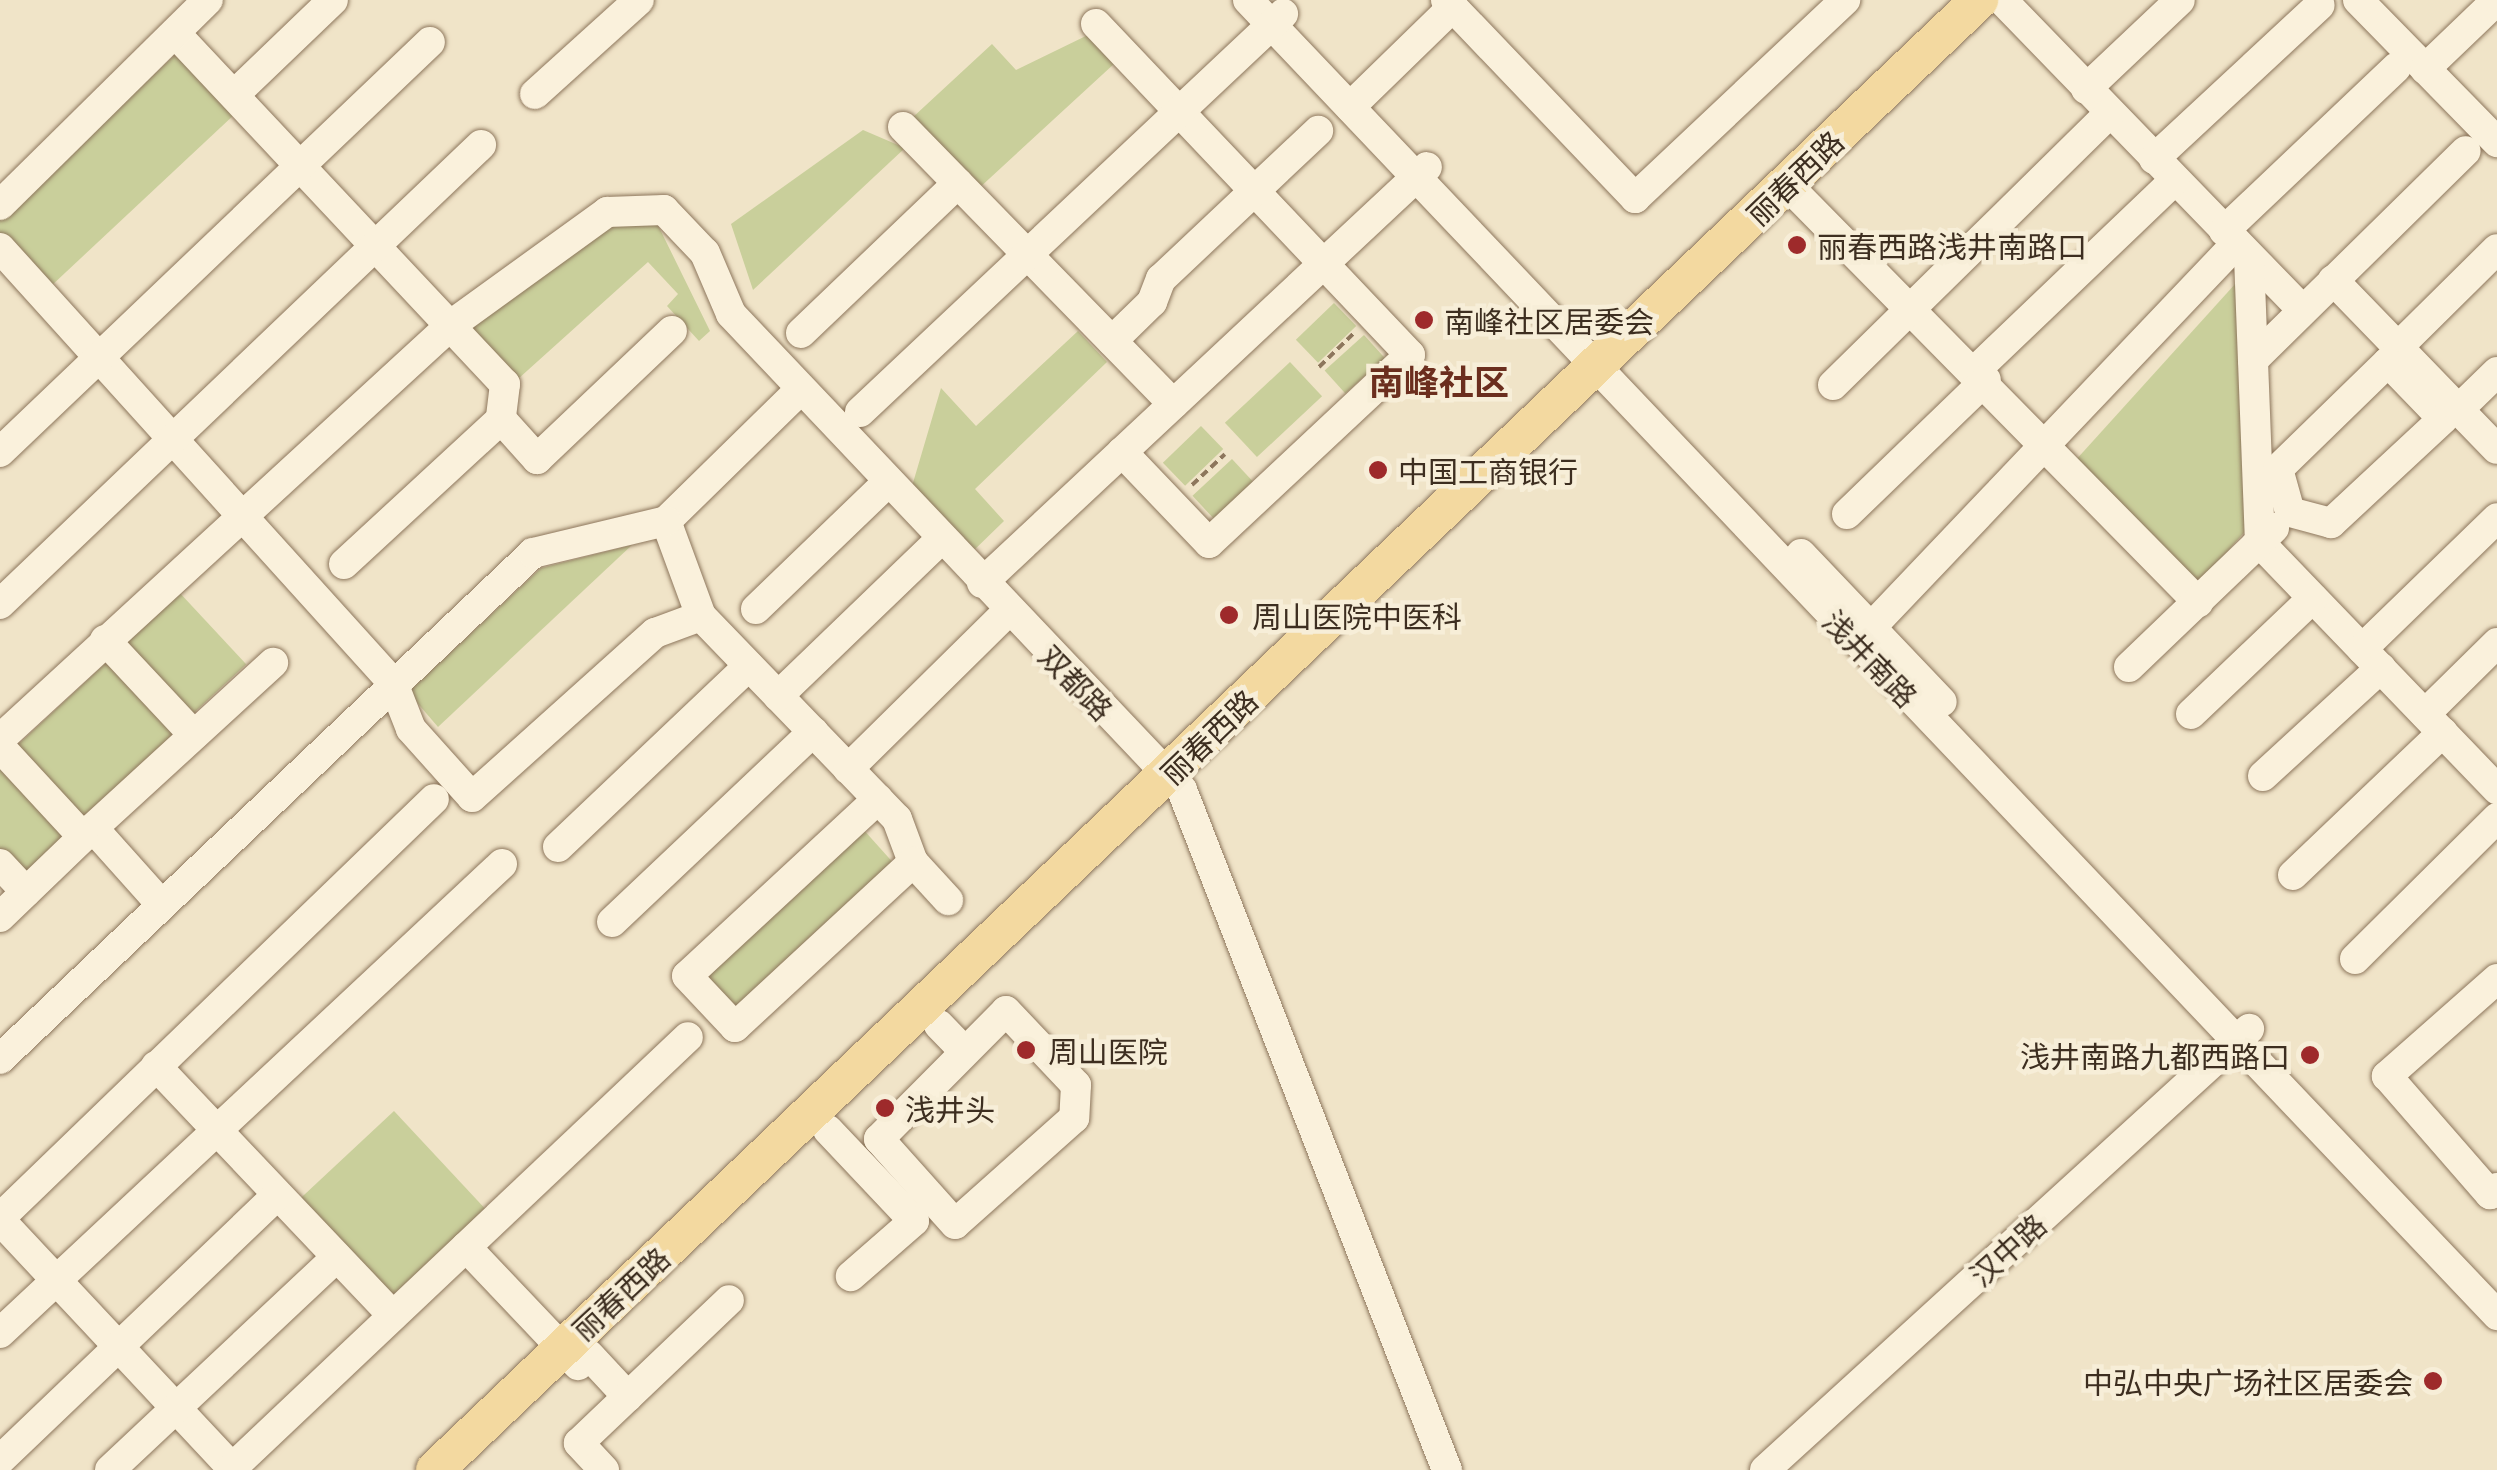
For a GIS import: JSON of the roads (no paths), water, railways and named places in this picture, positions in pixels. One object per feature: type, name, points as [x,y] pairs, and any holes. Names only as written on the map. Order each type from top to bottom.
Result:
[{"type":"main road","name":"丽春西路","points":[[468,1470],[576,1356],[1608,367],[1979,0]]},
{"type":"main road","name":"丽春西路","points":[[1608,367],[1798,197],[2003,0]]},
{"type":"main road","name":"丽春西路","points":[[435,1470],[576,1356],[828,1130],[952,1038],[1175,782]]},
{"type":"street","points":[[0,205],[208,0]]},
{"type":"street","points":[[234,95],[333,0]]},
{"type":"street","points":[[535,94],[639,0]]},
{"type":"street","name":"浅井南路","points":[[1248,0],[1275,13],[1355,102],[2242,1035],[2497,1315]]},
{"type":"street","points":[[1355,102],[1449,3],[1636,198],[1844,0]]},
{"type":"street","points":[[2003,0],[2302,310]]},
{"type":"street","points":[[2086,89],[2180,0]]},
{"type":"street","points":[[2358,0],[2410,69],[2497,142]]},
{"type":"street","points":[[1864,635],[2050,448],[2236,244],[2410,69],[2497,0]]},
{"type":"street","points":[[1847,514],[1981,375],[2164,169],[2320,5]]},
{"type":"street","points":[[860,412],[1178,111],[1275,13]]},
{"type":"street","points":[[1096,24],[1410,356],[1209,543],[1122,452]]},
{"type":"street","points":[[175,33],[506,384],[501,419],[344,564]]},
{"type":"street","points":[[0,452],[430,42]]},
{"type":"street","points":[[1834,384],[2110,113]]},
{"type":"street","points":[[903,127],[1173,404]]},
{"type":"street","points":[[1112,341],[1152,302],[1160,279],[1318,131]]},
{"type":"street","points":[[0,604],[481,145]]},
{"type":"street","points":[[2253,360],[2466,151]]},
{"type":"street","points":[[982,583],[1422,172]]},
{"type":"street","points":[[801,333],[958,183]]},
{"type":"street","points":[[1798,197],[1880,290],[1914,306],[2198,602]]},
{"type":"street","name":"双都路","points":[[0,739],[240,513],[452,325],[607,212],[664,210],[705,253],[731,314],[1008,611],[1175,782],[1447,1470]]},
{"type":"street","points":[[2236,244],[2253,360],[2260,543],[2494,780]]},
{"type":"street","points":[[0,248],[394,683],[411,729],[472,797],[655,633],[700,616]]},
{"type":"street","points":[[2398,347],[2497,250]]},
{"type":"street","points":[[2333,280],[2497,448]]},
{"type":"street","points":[[501,419],[537,459],[672,331]]},
{"type":"street","points":[[2388,362],[2444,420],[2331,522],[2290,512],[2278,469],[2388,362]]},
{"type":"street","points":[[2459,410],[2497,372]]},
{"type":"street","points":[[0,1058],[533,552],[666,521],[801,389]]},
{"type":"street","points":[[756,609],[888,482]]},
{"type":"street","points":[[2129,667],[2290,512]]},
{"type":"street","points":[[2264,776],[2497,518]]},
{"type":"street","points":[[666,521],[700,616],[897,819],[913,862],[948,900]]},
{"type":"street","points":[[778,696],[940,539]]},
{"type":"street","points":[[2191,714],[2313,598]]},
{"type":"street","points":[[848,768],[1008,611]]},
{"type":"street","points":[[105,640],[194,735]]},
{"type":"street","points":[[2293,875],[2434,723],[2497,643]]},
{"type":"street","points":[[0,917],[272,663]]},
{"type":"street","points":[[558,847],[749,666]]},
{"type":"street","points":[[612,922],[813,732]]},
{"type":"street","points":[[0,748],[161,904]]},
{"type":"street","points":[[434,799],[0,1219],[232,1469],[688,1037]]},
{"type":"street","points":[[878,799],[687,976],[735,1027],[913,862]]},
{"type":"street","points":[[2355,959],[2497,818]]},
{"type":"street","points":[[0,864],[26,892]]},
{"type":"street","points":[[0,1332],[502,864]]},
{"type":"street","points":[[2497,980],[2388,1076],[2490,1194],[2497,1188]]},
{"type":"street","points":[[1006,1011],[1076,1085],[1074,1118],[954,1224],[878,1139],[952,1038],[1006,1011]]},
{"type":"street","name":"浅井南路","points":[[2242,1035],[2497,1285]]},
{"type":"street","name":"汉中路","points":[[1764,1470],[2242,1035]]},
{"type":"street","points":[[156,1066],[393,1316]]},
{"type":"street","points":[[828,1130],[914,1221],[852,1276]]},
{"type":"street","points":[[0,1460],[278,1194]]},
{"type":"street","points":[[466,1247],[576,1356],[628,1397]]},
{"type":"street","points":[[110,1470],[337,1257]]},
{"type":"street","points":[[604,1470],[579,1444],[729,1300]]},
{"type":"place","name":"丽春西路浅井南路口","points":[[1797,245]]},
{"type":"place","name":"南峰社区居委会","points":[[1424,320]]},
{"type":"place","name":"中国工商银行","points":[[1378,470]]},
{"type":"place","name":"周山医院中医科","points":[[1229,615]]},
{"type":"place","name":"周山医院","points":[[1026,1050]]},
{"type":"place","name":"浅井南路九都西路口","points":[[2310,1055]]},
{"type":"place","name":"浅井头","points":[[885,1108]]},
{"type":"place","name":"中弘中央广场社区居委会","points":[[2433,1381]]},
{"type":"district","name":"南峰社区","points":[[1439,380]]}]
